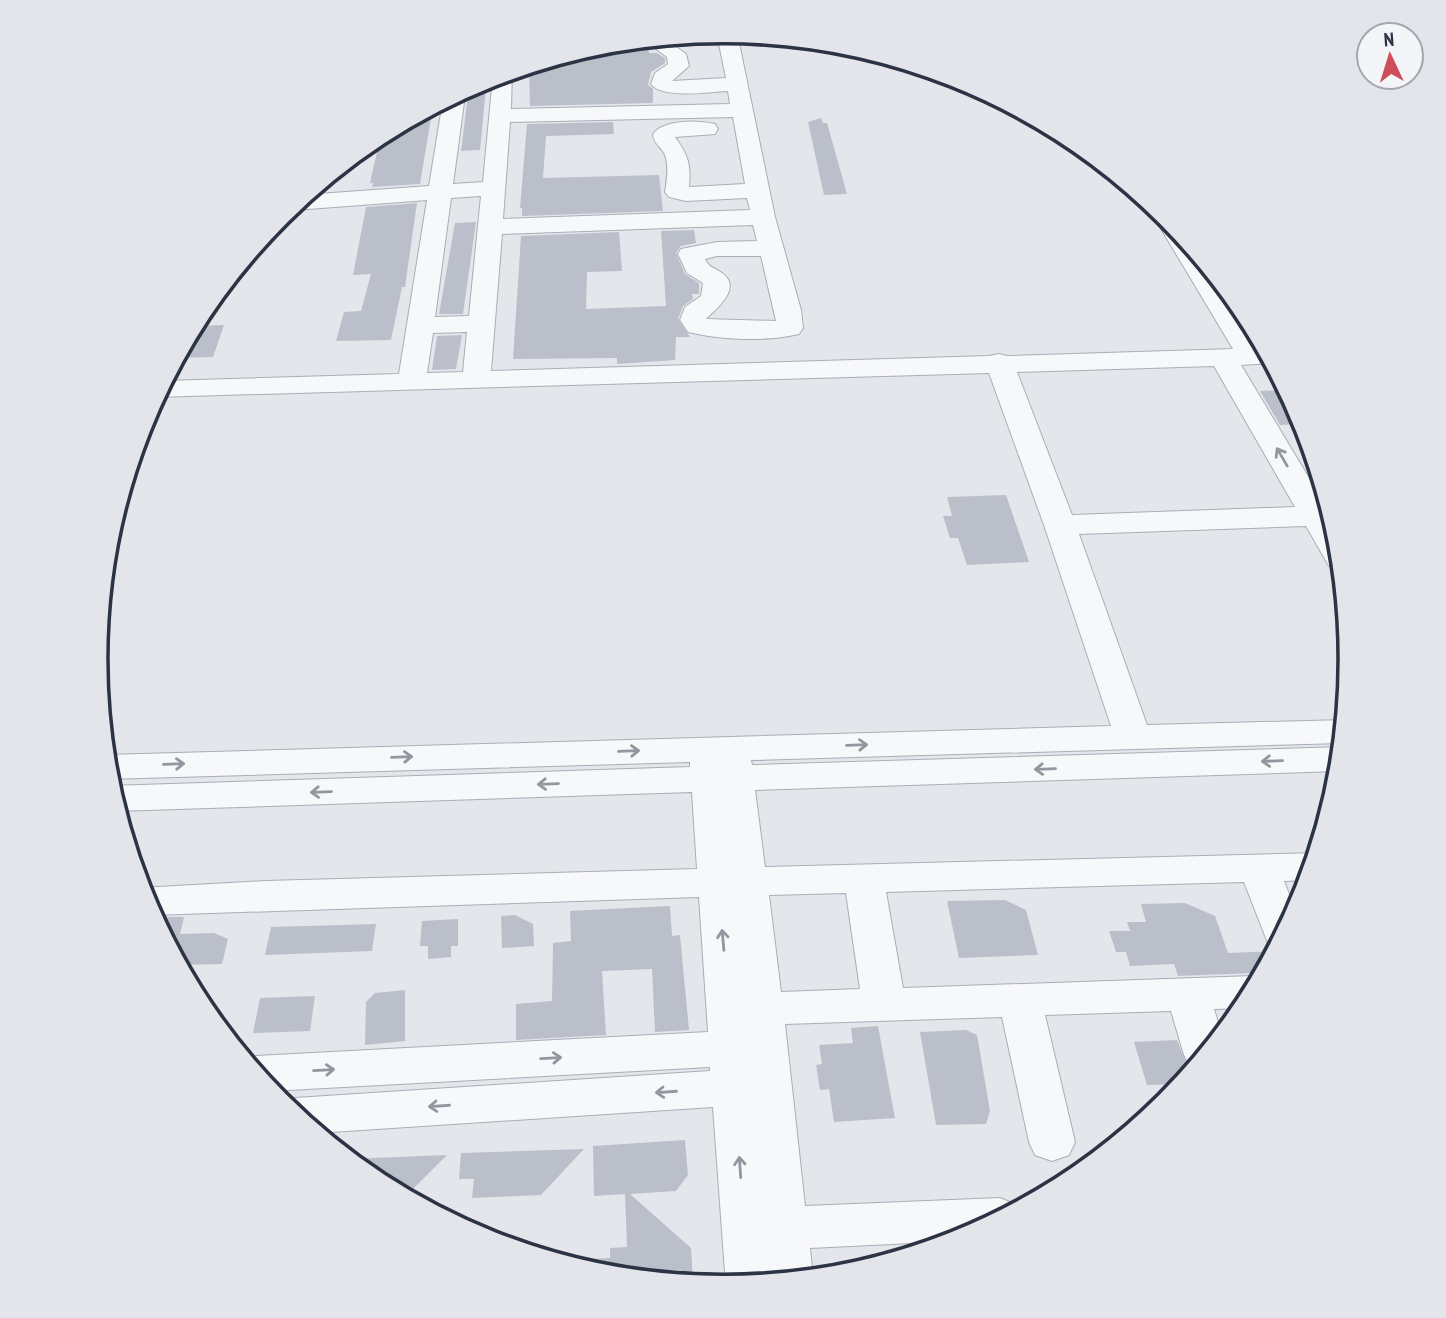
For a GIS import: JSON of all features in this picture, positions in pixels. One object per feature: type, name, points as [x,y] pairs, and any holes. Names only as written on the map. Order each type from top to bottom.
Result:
[{"type":"lane","points":[[729,44],[769,248],[788,310],[798,370]]},
{"type":"lane","points":[[665,47],[676,54],[679,66],[662,77],[662,85],[670,87],[738,84]]},
{"type":"lane","points":[[412,382],[421,326],[456,282],[490,226],[503,85]]},
{"type":"lane","points":[[452,106],[440,192],[456,282],[480,323],[476,381]]},
{"type":"lane","points":[[501,116],[744,119]]},
{"type":"lane","points":[[744,119],[669,131],[663,137],[675,150],[680,175],[677,192],[685,194],[758,190]]},
{"type":"lane","points":[[311,202],[493,188]]},
{"type":"lane","points":[[490,226],[763,217]]},
{"type":"lane","points":[[769,248],[717,249],[690,254],[696,268],[716,280],[717,290],[714,300],[694,313],[693,320],[697,326],[707,328],[790,328]]},
{"type":"lane","points":[[1190,259],[1248,356],[1324,529]]},
{"type":"lane","points":[[421,326],[480,323]]},
{"type":"lane","points":[[170,390],[1248,356]]},
{"type":"lane","points":[[999,362],[1060,524],[1133,737]]},
{"type":"lane","points":[[1060,524],[1316,516]]},
{"type":"lane","points":[[124,797],[721,764],[1133,737],[1334,731]]},
{"type":"lane","points":[[118,767],[1329,759]]},
{"type":"lane","points":[[721,764],[752,1055],[763,1229],[753,1273]]},
{"type":"lane","points":[[158,900],[266,895],[1302,866]]},
{"type":"lane","points":[[1259,868],[1279,921]]},
{"type":"lane","points":[[864,879],[884,1005]]},
{"type":"lane","points":[[309,1114],[752,1055],[884,1005],[1240,992]]},
{"type":"lane","points":[[1188,994],[1203,1044]]},
{"type":"lane","points":[[1020,1000],[1052,1142]]},
{"type":"lane","points":[[268,1074],[752,1055]]},
{"type":"lane","points":[[763,1229],[974,1220]]},
{"type":"lane","points":[[763,1229],[784,1271]]},
{"type":"building","points":[[648,48],[649,53],[657,53],[665,58],[665,63],[651,72],[648,85],[653,89],[653,103],[530,106],[529,75],[643,49]]},
{"type":"building","points":[[486,92],[480,150],[461,151],[467,100]]},
{"type":"building","points":[[431,118],[420,184],[372,187],[373,183],[370,183],[378,150]]},
{"type":"building","points":[[821,118],[823,123],[827,123],[847,194],[824,195],[808,122]]},
{"type":"building","points":[[613,122],[614,134],[546,136],[543,178],[659,175],[663,211],[522,216],[520,208],[527,124]]},
{"type":"building","points":[[417,203],[405,287],[402,287],[391,340],[336,341],[344,312],[361,311],[371,274],[353,275],[366,207]]},
{"type":"building","points":[[476,222],[463,314],[439,314],[455,223]]},
{"type":"building","points":[[694,230],[696,243],[681,246],[676,253],[685,274],[699,283],[699,294],[692,294],[693,299],[683,306],[678,319],[690,337],[676,337],[675,360],[617,364],[617,358],[513,359],[521,236],[619,232],[622,271],[587,272],[586,309],[666,306],[661,231]]},
{"type":"building","points":[[224,325],[213,357],[186,358],[190,351],[206,326]]},
{"type":"building","points":[[462,335],[456,369],[432,370],[437,336]]},
{"type":"building","points":[[1276,390],[1291,425],[1280,425],[1260,391]]},
{"type":"building","points":[[1006,495],[1029,562],[967,565],[958,538],[950,538],[943,516],[952,516],[947,497]]},
{"type":"building","points":[[1005,900],[1026,910],[1038,955],[959,958],[947,901]]},
{"type":"building","points":[[1185,903],[1215,916],[1228,953],[1264,951],[1252,973],[1178,976],[1174,964],[1130,966],[1126,952],[1116,952],[1109,931],[1130,931],[1127,922],[1146,922],[1141,904]]},
{"type":"building","points":[[670,906],[672,936],[680,935],[689,1030],[655,1032],[652,969],[602,971],[606,1035],[516,1040],[516,1004],[552,1001],[553,943],[571,941],[570,911]]},
{"type":"building","points":[[515,915],[533,924],[534,946],[502,948],[501,916]]},
{"type":"building","points":[[165,917],[184,917],[180,934],[214,933],[228,939],[222,964],[189,965]]},
{"type":"building","points":[[458,919],[458,946],[451,946],[451,957],[428,959],[428,946],[420,946],[422,921]]},
{"type":"building","points":[[376,924],[372,951],[265,955],[271,927]]},
{"type":"building","points":[[405,990],[405,1041],[365,1045],[366,1002],[375,993]]},
{"type":"building","points":[[315,996],[310,1031],[253,1033],[260,998]]},
{"type":"building","points":[[878,1026],[895,1118],[834,1122],[829,1089],[820,1090],[816,1065],[822,1064],[819,1045],[853,1043],[851,1028]]},
{"type":"building","points":[[966,1030],[977,1035],[990,1111],[986,1124],[936,1125],[920,1032]]},
{"type":"building","points":[[1177,1040],[1187,1064],[1167,1084],[1147,1085],[1134,1042]]},
{"type":"building","points":[[685,1140],[688,1175],[676,1191],[630,1194],[691,1248],[693,1273],[643,1269],[590,1259],[610,1258],[610,1248],[627,1247],[625,1194],[594,1196],[593,1146]]},
{"type":"building","points":[[584,1149],[541,1195],[472,1198],[474,1179],[459,1179],[461,1153]]},
{"type":"building","points":[[447,1155],[412,1190],[364,1158]]}]
